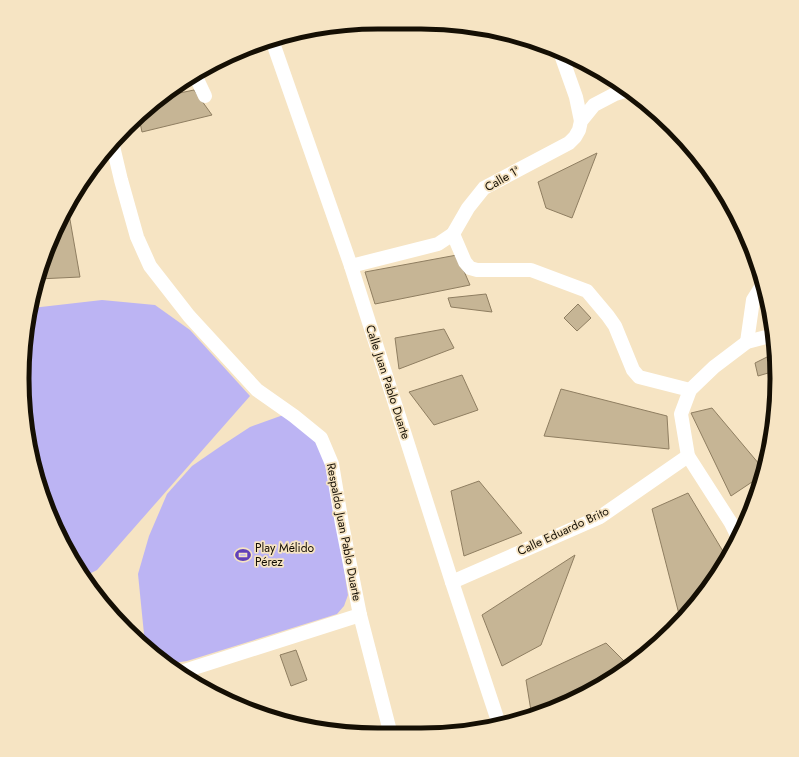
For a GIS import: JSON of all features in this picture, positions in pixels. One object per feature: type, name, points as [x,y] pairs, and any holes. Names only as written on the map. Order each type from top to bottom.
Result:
[{"type":"street","name":"Calle Juan Pablo Duarte","points":[[274,45],[351,266],[497,719]]},
{"type":"street","points":[[563,60],[576,97],[581,121]]},
{"type":"street","points":[[198,80],[205,96]]},
{"type":"street","name":"Calle 1ª","points":[[351,266],[438,244],[453,234],[468,208],[484,188],[569,143],[580,130],[581,121],[594,104],[621,92]]},
{"type":"street","name":"Respaldo Juan Pablo Duarte","points":[[114,150],[137,237],[150,266],[189,316],[257,390],[294,416],[320,438],[332,464],[360,615],[389,728]]},
{"type":"street","points":[[453,234],[465,262],[470,268],[478,270],[531,270],[587,291],[615,326],[633,370],[639,377],[690,390]]},
{"type":"street","points":[[747,342],[753,300],[759,291]]},
{"type":"street","points":[[735,531],[688,456],[682,414],[690,390],[714,366],[747,342],[767,337]]},
{"type":"street","name":"Calle Eduardo Brito","points":[[452,582],[600,516],[688,456]]},
{"type":"street","points":[[186,670],[360,615]]},
{"type":"shaded area","points":[[102,300],[155,305],[190,330],[250,396],[97,570],[89,574],[65,533],[56,512],[41,469],[36,447],[32,424],[29,378],[32,333],[37,307]]},
{"type":"shaded area","name":"Play Mélido Pérez","points":[[286,414],[312,436],[327,462],[348,595],[344,606],[337,614],[187,661],[175,663],[145,639],[144,634],[138,574],[149,536],[167,494],[192,466],[250,427]]},
{"type":"building","points":[[194,90],[212,115],[142,132],[140,123],[176,94]]},
{"type":"building","points":[[597,153],[572,218],[546,208],[538,182]]},
{"type":"building","points":[[69,216],[80,277],[44,279],[56,245]]},
{"type":"building","points":[[457,255],[470,285],[375,304],[365,272]]},
{"type":"building","points":[[486,294],[492,312],[451,307],[448,298]]},
{"type":"building","points":[[578,304],[591,318],[577,331],[564,318]]},
{"type":"building","points":[[444,329],[454,348],[399,369],[395,338]]},
{"type":"building","points":[[769,356],[770,373],[758,376],[755,363]]},
{"type":"building","points":[[462,375],[478,410],[434,425],[409,392]]},
{"type":"building","points":[[561,389],[667,416],[669,449],[544,436]]},
{"type":"building","points":[[712,408],[759,464],[754,480],[731,496],[691,413]]},
{"type":"building","points":[[479,481],[522,533],[464,556],[451,491]]},
{"type":"building","points":[[688,493],[723,552],[698,591],[679,614],[652,509]]},
{"type":"building","points":[[575,555],[541,645],[502,666],[482,615]]},
{"type":"building","points":[[606,643],[625,662],[575,692],[531,710],[526,680]]},
{"type":"building","points":[[296,650],[307,680],[291,686],[280,655]]},
{"type":"place","name":"Play Mélido Pérez","points":[[243,555]]}]
